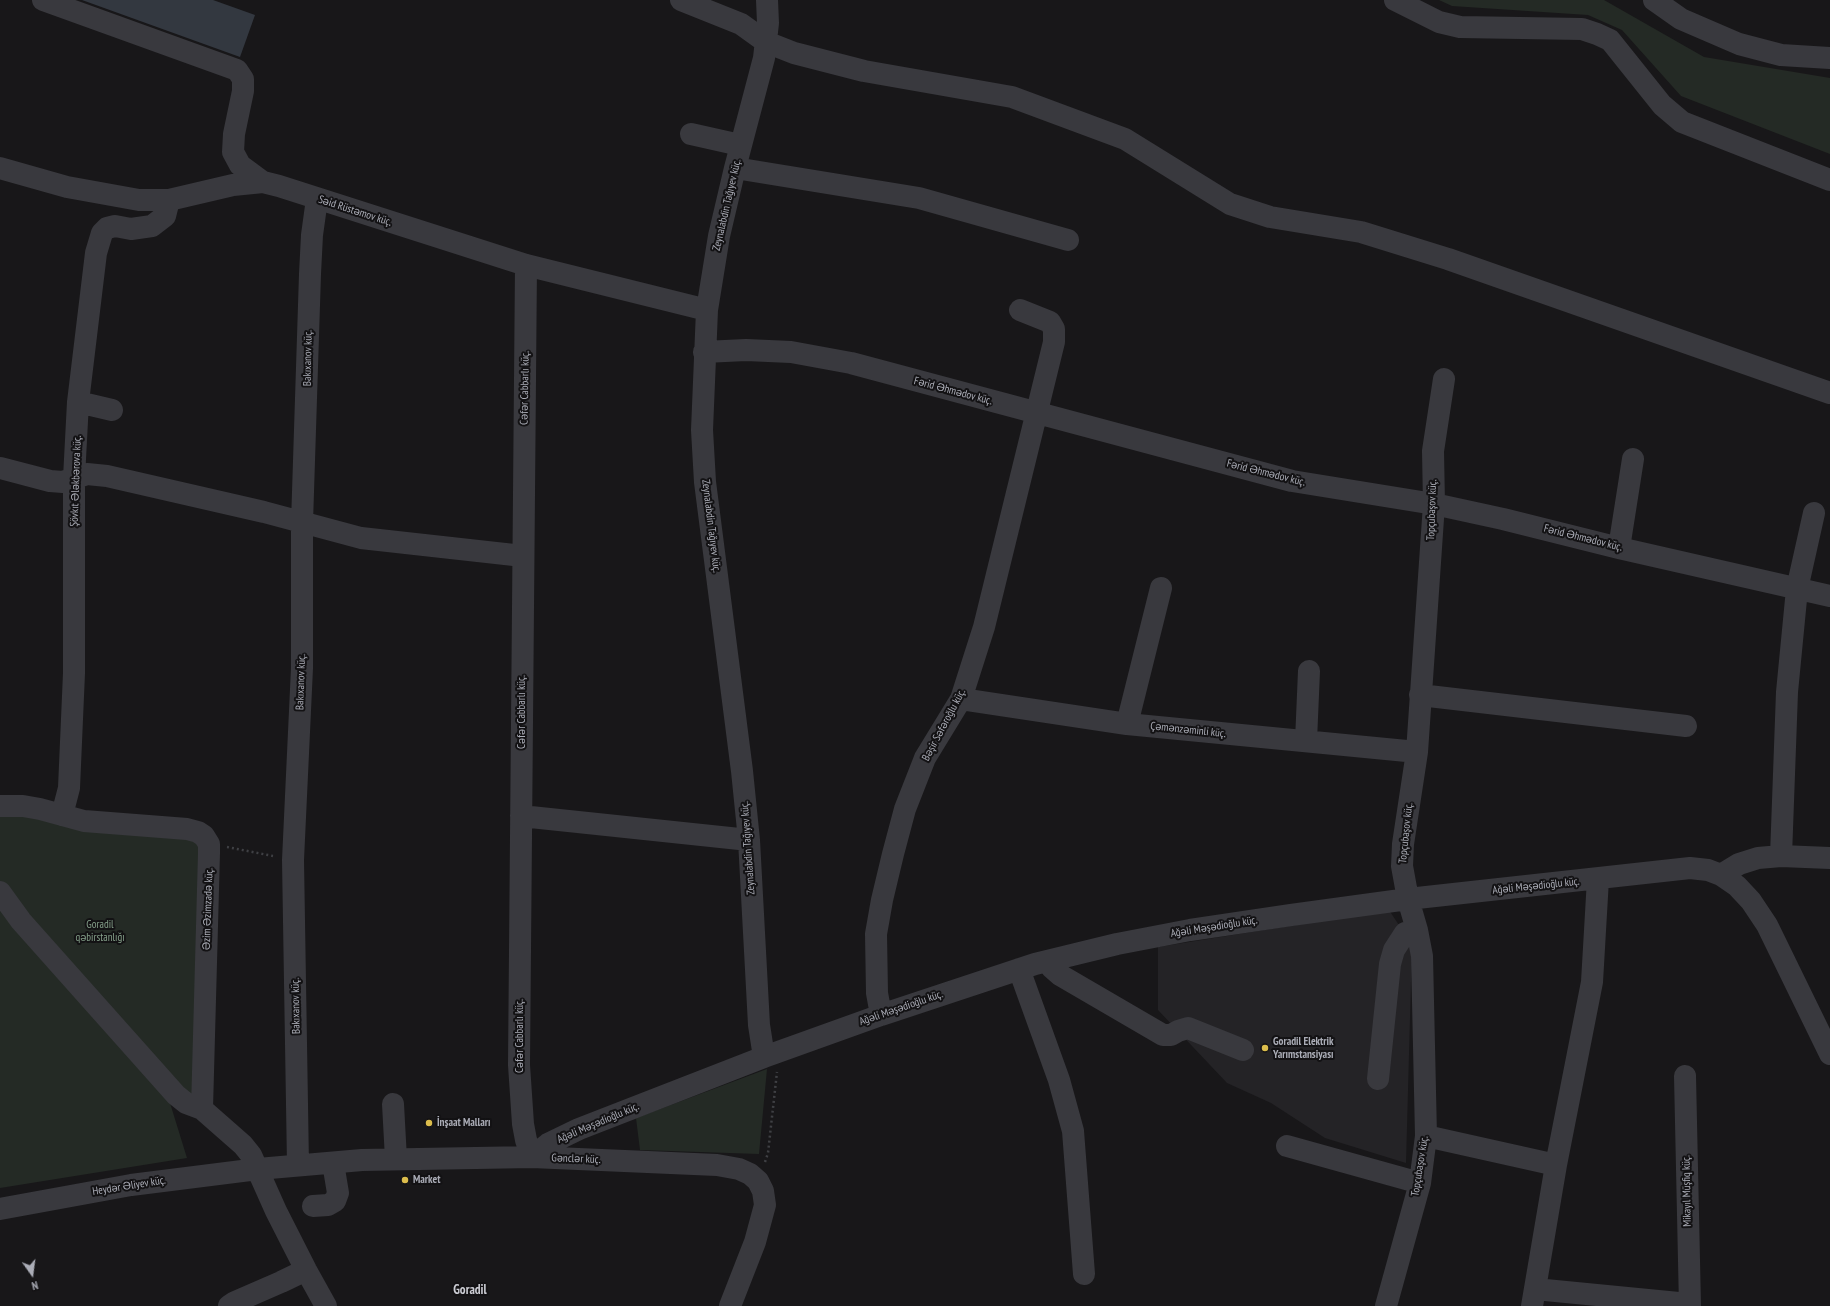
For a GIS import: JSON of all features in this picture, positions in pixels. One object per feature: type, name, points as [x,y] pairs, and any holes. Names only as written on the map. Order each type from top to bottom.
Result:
[{"type":"street","points":[[43,0],[237,70],[243,79],[243,91],[234,134],[233,152],[240,165],[263,182]]},
{"type":"street","points":[[681,0],[740,24],[766,42],[794,53],[864,71],[1012,97],[1125,139],[1230,204],[1270,217],[1361,232],[1448,259],[1830,393]]},
{"type":"street","name":"Zeynalabdin Tağıyev küç.","points":[[768,0],[766,42],[759,78],[740,145],[719,236],[707,310],[704,352],[702,430],[705,482],[742,771],[749,840],[758,1025],[768,1055]]},
{"type":"street","points":[[1395,0],[1439,22],[1460,26],[1582,29],[1597,34],[1610,40],[1662,106],[1682,122],[1830,180]]},
{"type":"street","points":[[1654,0],[1681,19],[1739,44],[1781,54],[1830,58]]},
{"type":"street","points":[[691,134],[740,145]]},
{"type":"street","name":"Səid Rüstəmov küç.","points":[[0,168],[67,187],[139,200],[170,200],[234,185],[263,182],[526,265],[707,310]]},
{"type":"street","points":[[735,168],[919,198],[1068,240]]},
{"type":"street","name":"Bakıxanov küç.","points":[[298,1165],[293,860],[302,668],[302,523],[310,274],[312,235],[317,199]]},
{"type":"street","name":"Şövkıt Ələkbərova küç.","points":[[62,815],[69,788],[74,673],[74,478],[78,402],[96,253],[102,233],[107,228],[115,226],[131,229],[152,226],[165,216],[170,200]]},
{"type":"street","name":"Cəfər Cabbarlı küç.","points":[[526,265],[519,1065],[523,1124],[526,1140],[532,1157]]},
{"type":"street","name":"Bəşir Səfəroğlu küç.","points":[[881,1015],[877,992],[876,934],[892,854],[905,809],[925,758],[961,699],[984,627],[1054,342],[1054,329],[1050,322],[1020,310]]},
{"type":"street","name":"Fərid Əhmədov küç.","points":[[704,352],[746,350],[791,352],[843,362],[1292,481],[1434,504],[1830,596]]},
{"type":"street","name":"Topçubaşov küç.","points":[[1386,1306],[1420,1183],[1426,1136],[1422,956],[1417,930],[1408,900],[1402,866],[1403,844],[1417,752],[1434,504],[1433,451],[1444,379]]},
{"type":"street","points":[[78,402],[112,410]]},
{"type":"street","points":[[1619,548],[1633,459]]},
{"type":"street","points":[[0,468],[50,481],[63,482],[87,474],[107,476],[264,512],[361,538],[523,556]]},
{"type":"street","points":[[1781,856],[1787,692],[1796,589],[1814,513]]},
{"type":"street","points":[[1127,724],[1161,588]]},
{"type":"street","points":[[1306,741],[1309,671]]},
{"type":"street","points":[[1420,695],[1686,726]]},
{"type":"street","name":"Çəmənzəminli küç.","points":[[961,699],[1127,724],[1417,752]]},
{"type":"street","points":[[0,806],[23,806],[84,821],[187,829],[198,832],[204,836],[209,844]]},
{"type":"street","points":[[521,816],[749,840]]},
{"type":"street","name":"Əzim Əzimzadə küç.","points":[[202,1109],[209,844]]},
{"type":"street","points":[[1722,876],[1740,864],[1758,858],[1781,856],[1830,858]]},
{"type":"street","name":"Ağəli Məşədioğlu küç.","points":[[532,1157],[548,1144],[579,1129],[768,1055],[881,1015],[1048,961],[1117,944],[1190,930],[1408,900],[1690,868],[1708,870],[1722,876],[1737,886],[1751,901],[1767,925],[1830,1054]]},
{"type":"street","points":[[1598,879],[1592,982],[1556,1165],[1534,1298],[1690,1305]]},
{"type":"street","points":[[0,892],[21,921],[176,1095],[186,1103],[202,1109],[243,1145],[251,1155],[276,1211],[326,1306]]},
{"type":"street","points":[[1378,1079],[1390,964],[1394,950],[1405,934],[1417,930]]},
{"type":"street","points":[[1048,961],[1052,968],[1060,975],[1163,1035],[1171,1035],[1178,1030],[1188,1028],[1243,1050]]},
{"type":"street","points":[[1019,970],[1059,1080],[1073,1131],[1084,1274]]},
{"type":"street","name":"Mikayıl Müşfiq küç.","points":[[1685,1076],[1690,1305]]},
{"type":"street","points":[[393,1104],[396,1159]]},
{"type":"street","points":[[1426,1136],[1556,1165]]},
{"type":"street","points":[[1287,1146],[1420,1183]]},
{"type":"street","name":"Gənclər küç.","points":[[258,1169],[396,1159],[532,1157],[717,1165],[739,1169],[750,1174],[758,1181]]},
{"type":"street","points":[[313,1206],[328,1205],[334,1202],[338,1193],[333,1163]]},
{"type":"street","name":"Heydər Əliyev küç.","points":[[0,1209],[131,1185],[258,1169]]},
{"type":"street","points":[[730,1306],[742,1279],[763,1220],[765,1205],[763,1191],[758,1181]]},
{"type":"street","points":[[229,1306],[306,1270]]},
{"type":"path","points":[[209,844],[293,860]]},
{"type":"path","points":[[758,1181],[768,1153],[778,1074],[768,1055]]},
{"type":"shaded area","points":[[82,0],[213,0],[255,15],[240,57]]},
{"type":"shaded area","points":[[1389,910],[1412,945],[1406,1163],[1325,1138],[1271,1103],[1227,1083],[1158,1010],[1158,947]]},
{"type":"green space","points":[[1439,0],[1604,0],[1704,57],[1830,78],[1830,154],[1681,96],[1622,30],[1588,15],[1452,6]]},
{"type":"green space","name":"Goradil qəbirstanlığı","points":[[0,813],[202,840],[197,1092],[170,1103],[187,1158],[0,1188]]},
{"type":"green space","points":[[767,1069],[759,1154],[640,1150],[636,1118]]},
{"type":"place","name":"Goradil Elektrik Yarımstansiyası","points":[[1265,1048]]},
{"type":"place","name":"İnşaat Malları","points":[[429,1123]]},
{"type":"place","name":"Market","points":[[405,1180]]},
{"type":"district","name":"Goradil","points":[[470,1290]]}]
